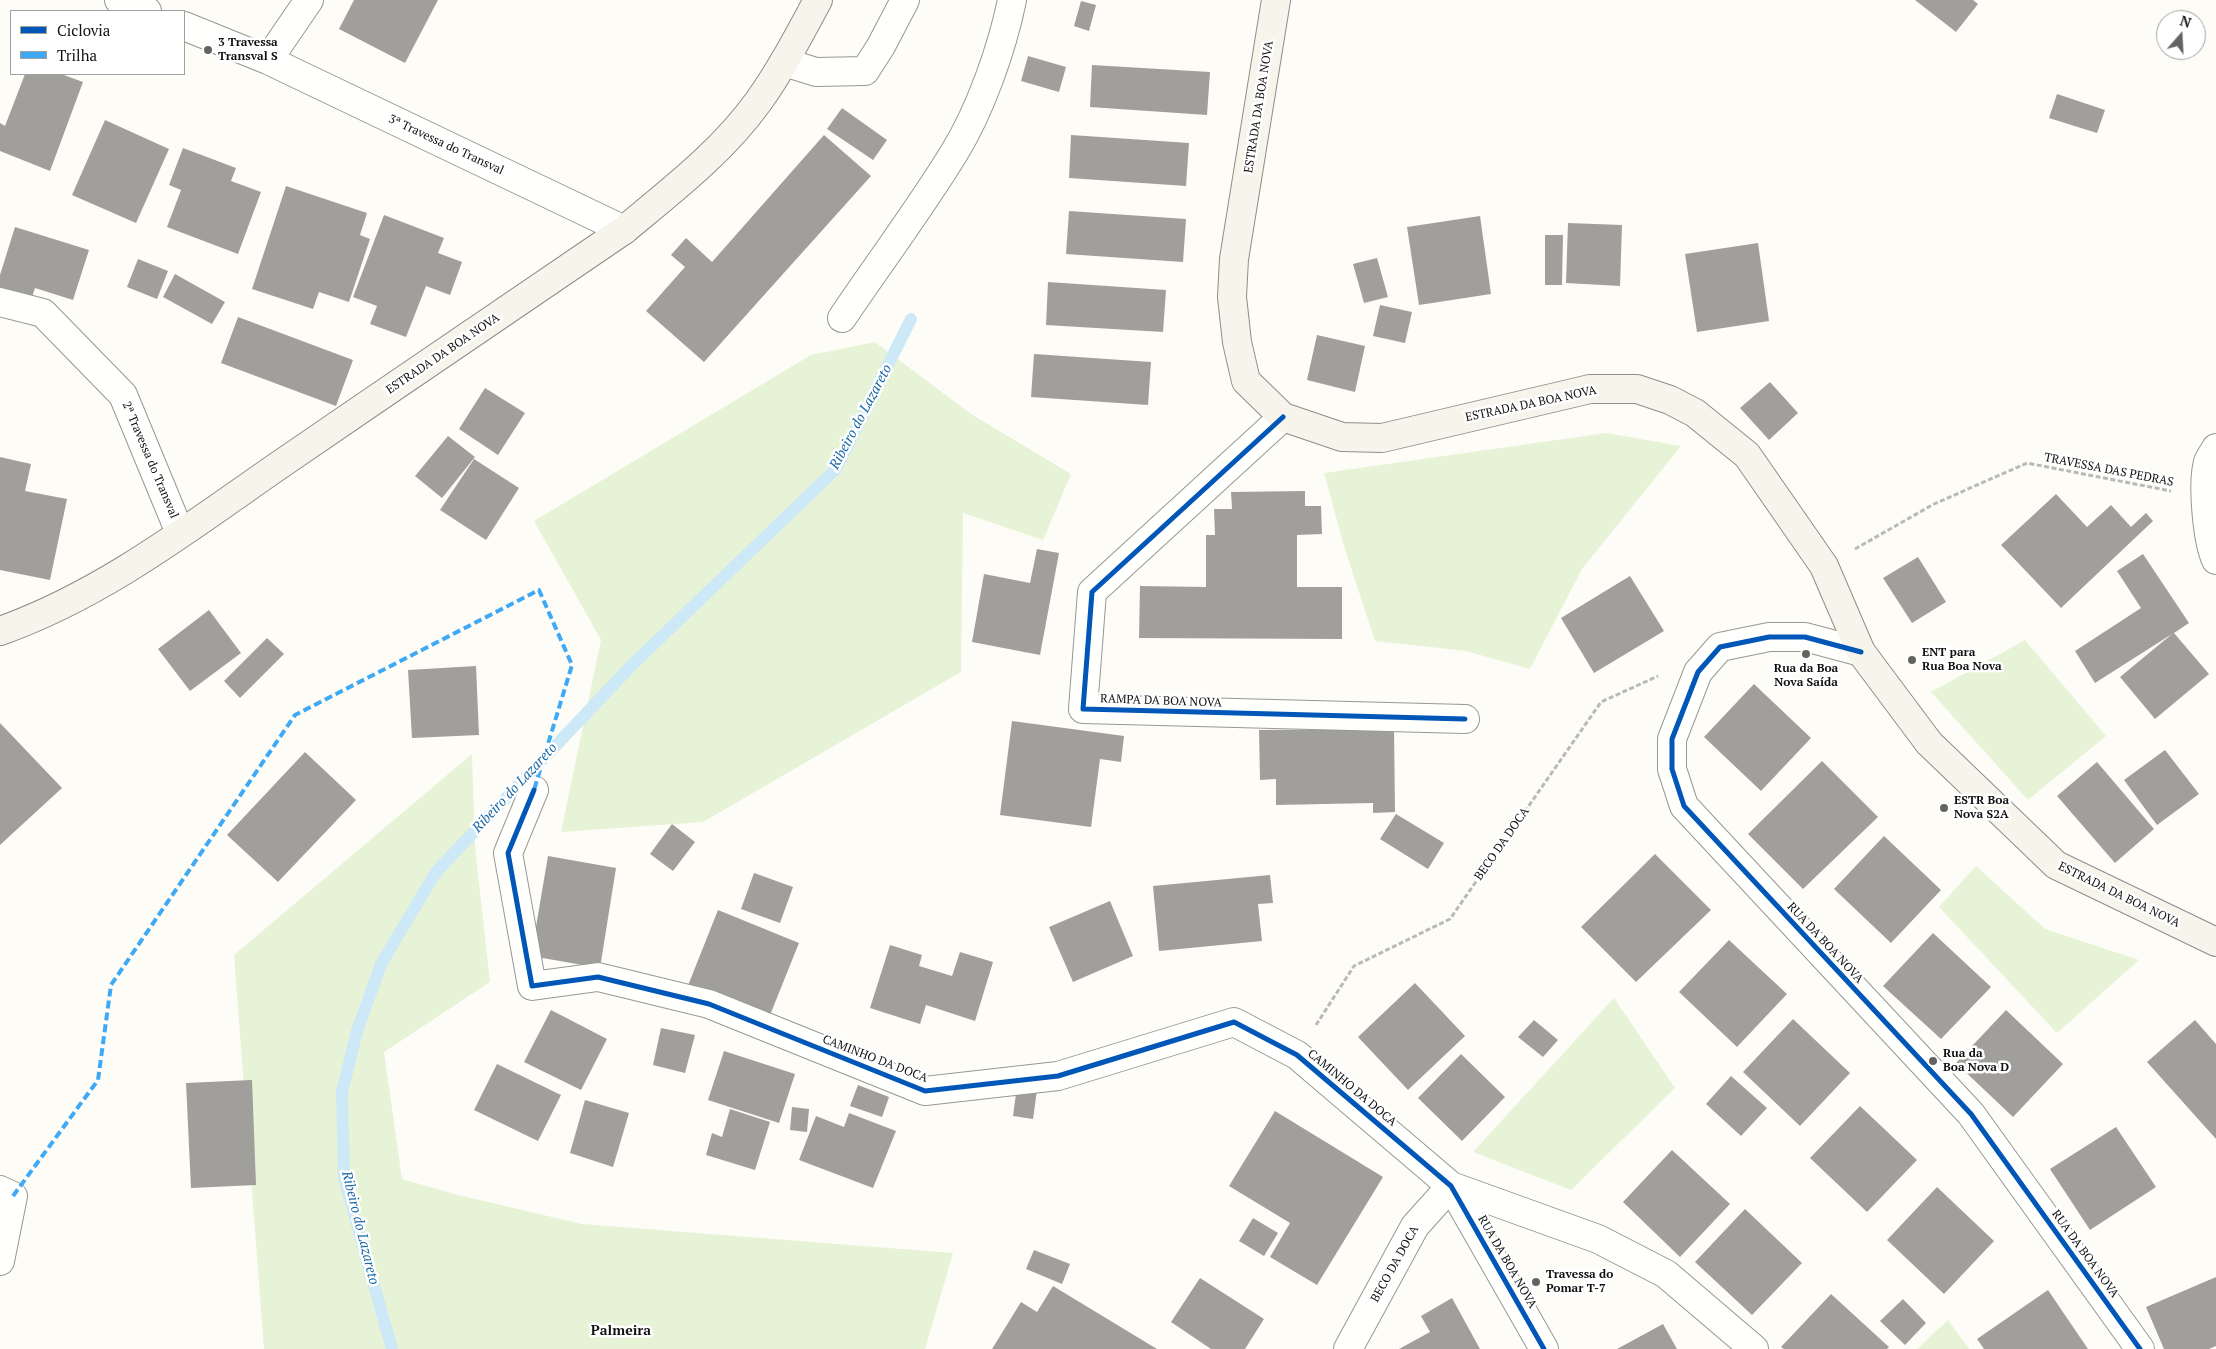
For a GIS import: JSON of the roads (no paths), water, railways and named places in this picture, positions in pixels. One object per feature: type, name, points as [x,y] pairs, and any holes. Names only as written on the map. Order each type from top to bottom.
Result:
[{"type":"main road","name":"ESTRADA DA BOA NOVA","points":[[0,631],[40,617],[102,584],[180,533],[624,230],[683,181],[724,142],[757,103],[784,62],[818,0]]},
{"type":"main road","name":"ESTRADA DA BOA NOVA","points":[[1276,0],[1234,259],[1232,297],[1237,342],[1246,381],[1284,417],[1342,437],[1382,438],[1590,389],[1637,389],[1670,400],[1695,413],[1747,455],[1824,566],[1861,652],[1929,743],[2056,865],[2216,942]]},
{"type":"street","points":[[119,0],[144,10]]},
{"type":"street","points":[[268,60],[309,0]]},
{"type":"street","points":[[784,62],[816,72],[865,71],[905,0]]},
{"type":"street","points":[[842,318],[955,152],[981,96],[1006,31],[1012,0]]},
{"type":"street","name":"3ª Travessa do Transval","points":[[185,26],[268,60],[624,230]]},
{"type":"street","name":"2ª Travessa do Transval","points":[[0,302],[42,313],[122,395],[180,533]]},
{"type":"street","name":"RAMPA DA BOA NOVA","points":[[1284,417],[1092,592],[1083,709],[1465,719]]},
{"type":"street","points":[[2216,448],[2208,462],[2205,497],[2212,550],[2216,560]]},
{"type":"street","name":"RUA DA BOA NOVA","points":[[1861,652],[1805,637],[1769,637],[1720,647],[1698,672],[1672,739],[1672,770],[1684,806],[1971,1114],[2140,1349]]},
{"type":"street","name":"CAMINHO DA DOCA","points":[[534,790],[508,853],[532,986],[598,977],[709,1004],[925,1091],[1058,1076],[1234,1022],[1297,1055],[1451,1186]]},
{"type":"street","name":"RUA DA BOA NOVA","points":[[1451,1186],[1544,1349]]},
{"type":"street","name":"RUA DA BOA NOVA","points":[[1451,1186],[1598,1239],[1666,1274],[1754,1349]]},
{"type":"street","name":"BECO DA DOCA","points":[[1348,1349],[1415,1226],[1451,1186]]},
{"type":"street","points":[[0,1261],[7,1193]]},
{"type":"waterway","name":"Ribeiro do Lazareto","points":[[392,1349],[344,1178],[342,1092],[357,1031],[381,964],[436,872],[633,664],[836,469],[911,319]]},
{"type":"place","name":"3 Travessa Transval S","points":[[208,50]]},
{"type":"place","name":"Rua da Boa Nova Saída","points":[[1806,654]]},
{"type":"place","name":"ENT para Rua Boa Nova","points":[[1912,660]]},
{"type":"place","name":"ESTR Boa Nova S2A","points":[[1944,808]]},
{"type":"place","name":"Rua da Boa Nova D","points":[[1933,1061]]},
{"type":"place","name":"Travessa do Pomar T-7","points":[[1536,1282]]},
{"type":"district","name":"Palmeira","points":[[621,1331]]}]
